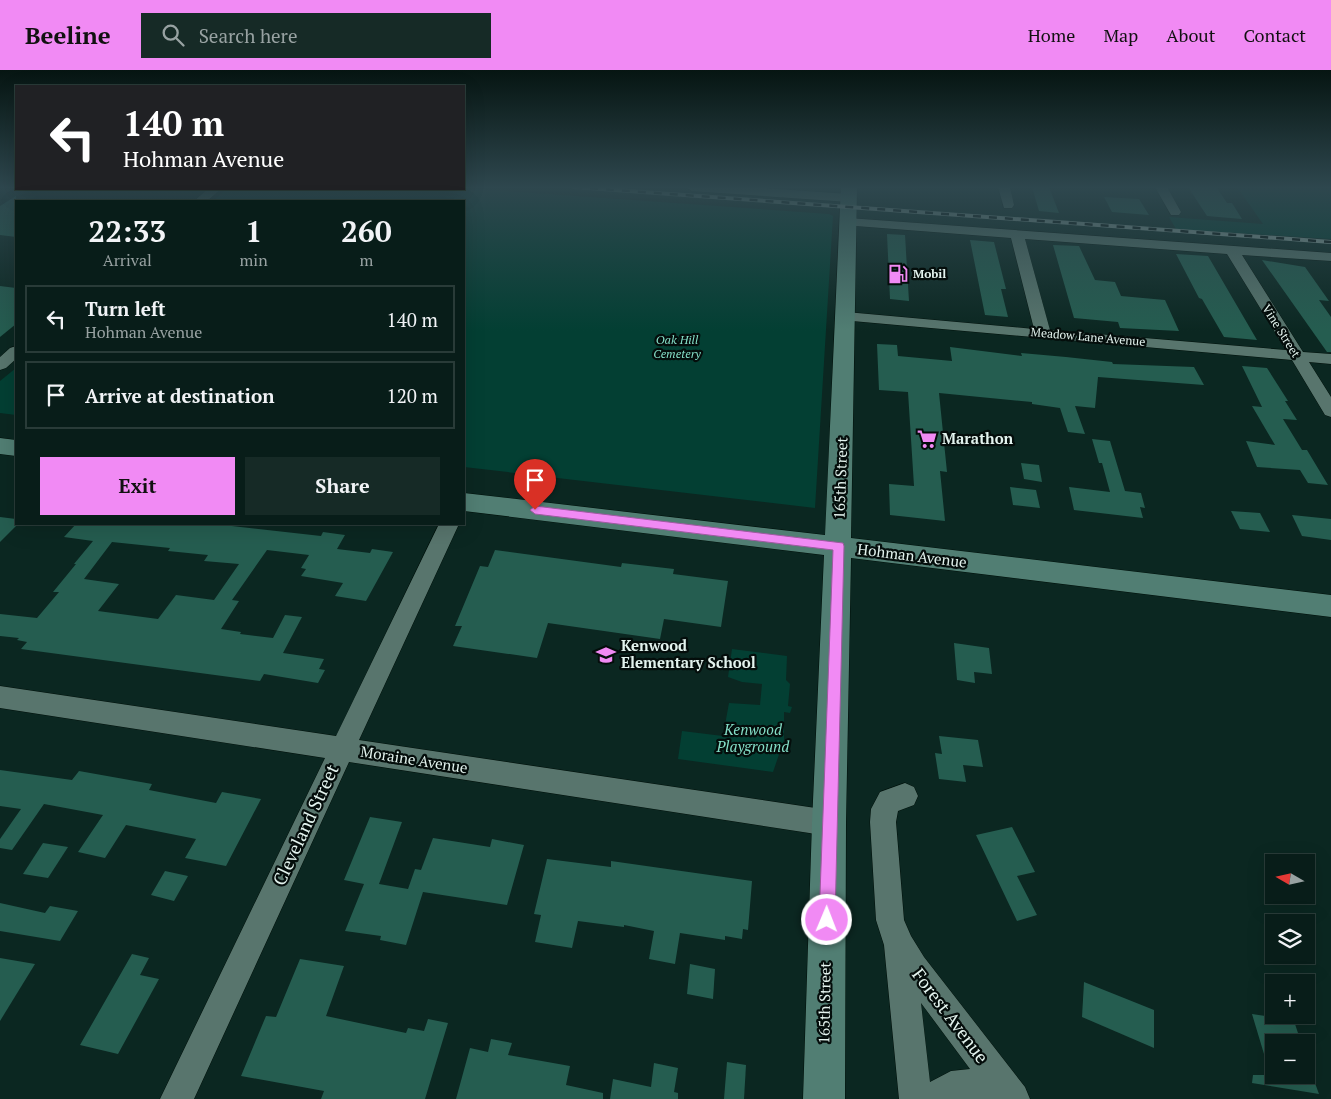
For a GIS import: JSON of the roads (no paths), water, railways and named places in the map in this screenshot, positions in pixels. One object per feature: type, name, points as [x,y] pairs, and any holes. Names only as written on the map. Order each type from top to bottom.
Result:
[{"type":"main road","name":"165th Street","points":[[824,1099],[829,823],[848,235]]},
{"type":"main road","points":[[0,446],[15,448]]},
{"type":"main road","name":"Hohman Avenue","points":[[465,502],[1331,606]]},
{"type":"street","points":[[1017,235],[1043,334]]},
{"type":"street","points":[[1031,235],[1331,257]]},
{"type":"street","name":"Vine Street","points":[[1232,250],[1331,411]]},
{"type":"street","name":"Meadow Lane Avenue","points":[[846,317],[1331,359]]},
{"type":"street","points":[[0,365],[15,352]]},
{"type":"street","name":"Cleveland Street","points":[[177,1099],[449,525]]},
{"type":"street","name":"Moraine Avenue","points":[[0,697],[829,823]]},
{"type":"street","name":"Forest Avenue","points":[[905,796],[889,801],[884,809],[883,822],[890,920],[899,945],[913,968],[1008,1092]]},
{"type":"street","name":"Forest Avenue","points":[[899,945],[916,1099]]},
{"type":"street","name":"Forest Avenue","points":[[934,1099],[951,1087],[971,1085],[1008,1092]]},
{"type":"railway","points":[[1235,235],[1331,242]]},
{"type":"place","name":"Mobil","points":[[898,274]]},
{"type":"place","name":"Marathon","points":[[927,439]]},
{"type":"place","name":"Kenwood Elementary School","points":[[606,655]]},
{"type":"park label","name":"Oak Hill Cemetery","points":[[677,347]]},
{"type":"park label","name":"Kenwood Playground","points":[[753,738]]}]
